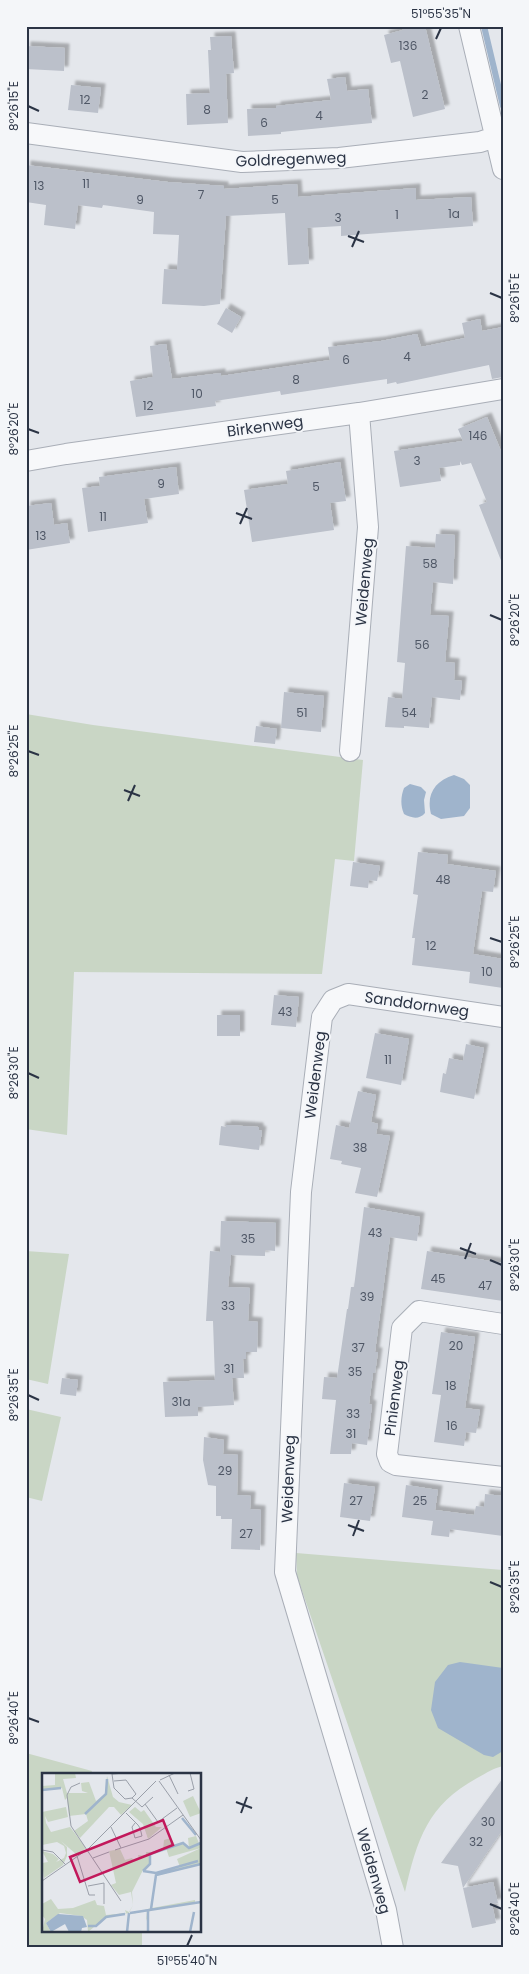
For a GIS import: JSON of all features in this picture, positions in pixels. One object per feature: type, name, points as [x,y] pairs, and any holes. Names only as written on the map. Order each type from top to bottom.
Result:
[{"type":"street","points":[[469,26],[503,169]]},
{"type":"street","name":"Goldregenweg","points":[[26,134],[242,162],[339,158],[480,142],[495,138]]},
{"type":"street","name":"Birkenweg","points":[[26,461],[359,414],[503,389]]},
{"type":"street","name":"Weidenweg","points":[[350,752],[368,526],[359,414]]},
{"type":"street","name":"Sanddornweg","points":[[333,1000],[348,994],[503,1017]]},
{"type":"street","name":"Weidenweg","points":[[333,1000],[322,1017],[301,1192],[285,1572],[386,1910],[393,1948]]},
{"type":"street","name":"Pinienweg","points":[[503,1324],[419,1311],[402,1328],[388,1454],[390,1462],[396,1465],[503,1477]]},
{"type":"green space","points":[[26,714],[93,725],[363,760],[354,861],[335,859],[322,974],[74,972],[67,1135],[26,1129]]},
{"type":"green space","points":[[26,1251],[69,1254],[48,1384],[26,1379]]},
{"type":"green space","points":[[26,1409],[61,1417],[42,1501],[26,1497]]},
{"type":"green space","points":[[296,1553],[503,1570],[503,1766],[490,1771],[462,1788],[436,1811],[420,1839],[405,1892],[297,1576]]},
{"type":"green space","points":[[26,1753],[92,1771],[91,1773],[42,1773],[42,1932],[142,1932],[142,1948],[26,1948]]},
{"type":"water","points":[[454,775],[464,779],[470,785],[470,808],[464,816],[441,819],[431,814],[431,794],[437,785]]},
{"type":"water","points":[[410,784],[421,787],[426,792],[424,800],[425,813],[418,817],[404,814],[402,807],[404,788]]},
{"type":"water","points":[[460,1662],[503,1668],[503,1751],[493,1757],[484,1755],[438,1728],[431,1710],[435,1682],[448,1665]]},
{"type":"building","points":[[402,26],[425,26],[445,109],[413,117],[400,61],[391,63],[384,35],[403,30]]},
{"type":"building","points":[[231,36],[234,73],[226,74],[228,123],[187,125],[186,94],[210,93],[208,50],[211,50],[210,37]]},
{"type":"building","points":[[26,46],[65,48],[64,71],[26,69]]},
{"type":"building","points":[[345,77],[347,91],[368,89],[372,123],[248,136],[247,109],[276,108],[276,106],[331,100],[327,79]]},
{"type":"building","points":[[71,85],[101,88],[98,113],[68,110]]},
{"type":"building","points":[[26,165],[168,182],[224,186],[224,189],[297,184],[298,197],[416,188],[416,200],[471,197],[473,226],[341,236],[341,226],[307,228],[309,264],[288,265],[285,213],[226,216],[220,304],[204,306],[162,304],[164,269],[177,270],[179,235],[153,234],[154,212],[103,205],[102,208],[78,205],[75,229],[44,225],[46,205],[26,202]]},
{"type":"building","points":[[226,308],[241,317],[232,333],[217,324]]},
{"type":"building","points":[[480,319],[482,331],[503,327],[503,377],[492,379],[489,365],[397,384],[396,382],[387,384],[387,379],[281,395],[280,391],[215,401],[216,406],[136,417],[130,381],[153,377],[150,346],[166,344],[172,379],[221,373],[221,376],[330,360],[328,347],[381,341],[417,334],[421,347],[465,338],[462,323]]},
{"type":"building","points":[[487,417],[503,456],[502,563],[479,505],[487,502],[471,463],[462,465],[460,461],[460,465],[439,468],[441,481],[400,487],[394,451],[463,441],[458,429]]},
{"type":"building","points":[[340,462],[346,501],[330,503],[334,530],[252,542],[244,490],[288,484],[286,471]]},
{"type":"building","points":[[176,467],[179,494],[144,499],[148,523],[88,532],[82,488],[100,486],[99,477]]},
{"type":"building","points":[[51,503],[54,525],[67,523],[70,543],[26,550],[26,506]]},
{"type":"building","points":[[436,534],[455,535],[453,584],[433,582],[430,615],[449,616],[445,662],[455,663],[454,680],[462,681],[460,700],[432,697],[429,728],[385,727],[388,697],[402,699],[405,663],[397,662],[406,546],[435,548]]},
{"type":"building","points":[[284,692],[324,696],[321,732],[281,728]]},
{"type":"building","points":[[256,726],[277,729],[275,744],[254,742]]},
{"type":"building","points":[[418,852],[448,855],[447,864],[496,871],[493,892],[482,891],[473,954],[503,959],[503,988],[469,983],[470,972],[412,965],[415,938],[412,938],[418,895],[413,894]]},
{"type":"building","points":[[353,862],[380,866],[377,881],[369,880],[368,888],[350,886]]},
{"type":"building","points":[[274,995],[299,997],[296,1027],[271,1025]]},
{"type":"building","points":[[217,1015],[240,1015],[240,1036],[217,1036]]},
{"type":"building","points":[[375,1033],[409,1039],[401,1085],[366,1078]]},
{"type":"building","points":[[466,1044],[484,1048],[474,1099],[440,1092],[443,1073],[446,1074],[449,1058],[463,1061]]},
{"type":"building","points":[[358,1091],[376,1095],[371,1122],[378,1124],[376,1134],[390,1136],[377,1197],[355,1193],[361,1168],[341,1164],[342,1161],[330,1159],[336,1125],[349,1128]]},
{"type":"building","points":[[226,1125],[259,1127],[259,1130],[262,1131],[259,1150],[219,1145],[221,1126],[226,1127]]},
{"type":"building","points":[[364,1207],[420,1217],[417,1241],[390,1237],[375,1352],[378,1352],[369,1404],[372,1405],[367,1445],[352,1443],[351,1454],[330,1454],[336,1400],[322,1399],[324,1377],[337,1378],[351,1287],[354,1287]]},
{"type":"building","points":[[221,1221],[276,1223],[275,1251],[265,1250],[265,1256],[231,1255],[228,1287],[250,1288],[248,1321],[258,1322],[257,1352],[246,1352],[246,1359],[243,1359],[244,1378],[232,1378],[234,1405],[198,1407],[198,1416],[165,1417],[163,1382],[215,1380],[213,1321],[206,1321],[210,1251],[220,1252]]},
{"type":"building","points":[[427,1251],[503,1263],[503,1301],[421,1289]]},
{"type":"building","points":[[441,1332],[475,1337],[465,1408],[480,1410],[476,1433],[466,1432],[464,1446],[434,1442],[441,1395],[432,1394]]},
{"type":"building","points":[[62,1378],[78,1380],[76,1396],[60,1394]]},
{"type":"building","points":[[204,1437],[224,1440],[223,1454],[238,1455],[237,1495],[251,1496],[250,1509],[261,1510],[260,1550],[231,1549],[232,1519],[221,1519],[221,1516],[216,1516],[216,1486],[208,1485],[203,1460]]},
{"type":"building","points":[[344,1483],[375,1487],[370,1521],[340,1517]]},
{"type":"building","points":[[406,1485],[438,1490],[435,1510],[474,1515],[476,1506],[484,1507],[485,1494],[503,1496],[503,1536],[450,1529],[449,1537],[431,1535],[433,1521],[402,1517]]},
{"type":"building","points":[[503,1778],[503,1829],[463,1888],[458,1866],[441,1863]]},
{"type":"building","points":[[493,1882],[498,1903],[492,1904],[496,1923],[472,1928],[463,1888]]},
{"type":"waterway","points":[[484,26],[503,106]]}]
